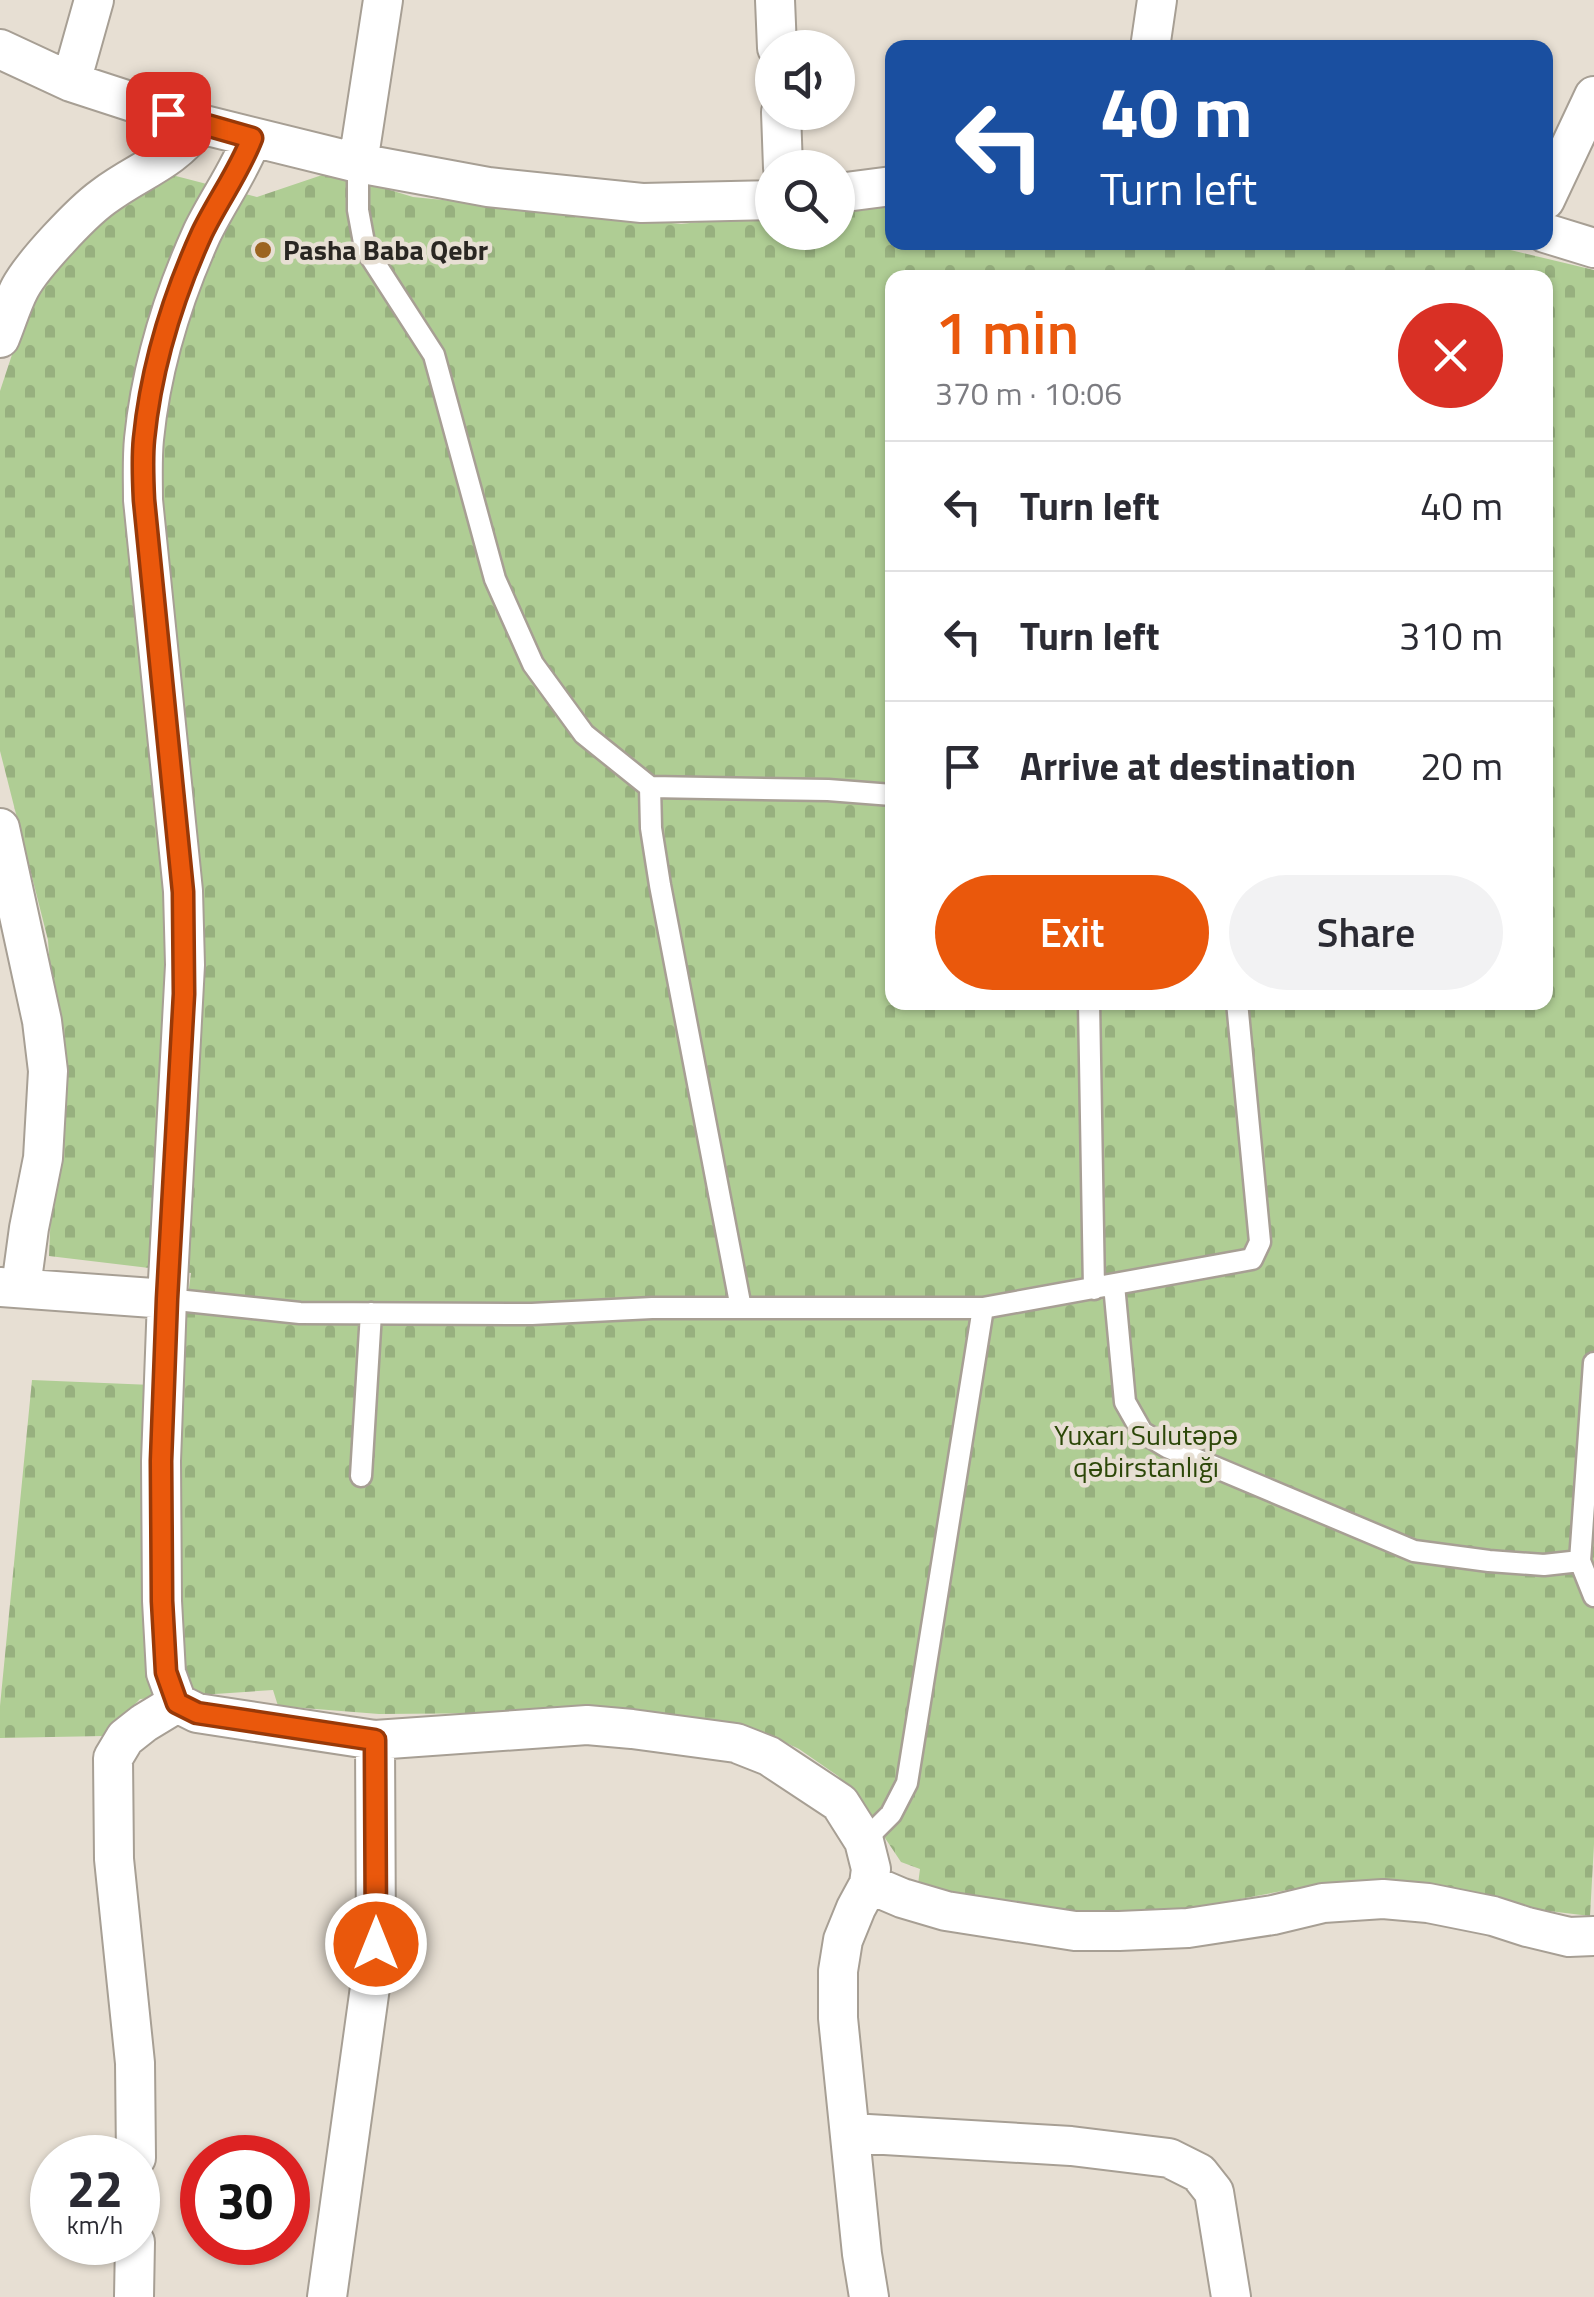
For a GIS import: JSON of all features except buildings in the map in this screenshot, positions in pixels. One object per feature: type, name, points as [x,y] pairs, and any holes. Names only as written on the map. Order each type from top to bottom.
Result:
[{"type":"street","points":[[71,82],[94,0]]},
{"type":"street","points":[[358,162],[383,0]]},
{"type":"street","points":[[776,0],[777,30]]},
{"type":"street","points":[[1151,40],[1157,0]]},
{"type":"street","points":[[0,48],[71,82],[200,124],[358,162],[488,187],[642,203],[755,200]]},
{"type":"street","points":[[1553,183],[1594,96]]},
{"type":"street","points":[[0,338],[20,287],[45,254],[101,198],[168,158],[200,124]]},
{"type":"street","points":[[252,138],[242,165],[202,234],[170,316],[151,389],[143,442],[144,500],[183,892],[184,982],[161,1461],[166,1672],[177,1703],[197,1713],[375,1740],[587,1724],[736,1744],[769,1756],[840,1803],[864,1841],[870,1869],[870,1884],[842,1940],[838,1971],[838,2018],[869,2297]]},
{"type":"street","points":[[855,190],[885,187]]},
{"type":"street","points":[[1553,235],[1594,248]]},
{"type":"street","points":[[0,828],[42,1021],[48,1071],[42,1158],[10,1287],[167,1299]]},
{"type":"street","points":[[136,2135],[136,2062],[114,1859],[113,1758],[125,1738],[177,1703]]},
{"type":"street","points":[[327,2297],[376,1944],[375,1740]]},
{"type":"street","points":[[870,1884],[946,1911],[1075,1931],[1188,1928],[1323,1903],[1384,1899],[1493,1916],[1569,1937],[1594,1936]]},
{"type":"street","points":[[850,2133],[1071,2146],[1169,2158],[1199,2173],[1214,2192],[1232,2297]]},
{"type":"street","points":[[134,2297],[135,2265]]},
{"type":"lane","points":[[358,162],[358,210],[365,248],[434,355],[495,579],[533,664],[584,734],[650,787],[885,794]]},
{"type":"lane","points":[[650,787],[651,828],[660,885],[740,1308]]},
{"type":"lane","points":[[1089,1010],[1104,1287],[1125,1402],[1142,1432],[1167,1447],[1414,1551],[1526,1564],[1580,1561]]},
{"type":"lane","points":[[167,1299],[300,1313],[984,1308],[1252,1259],[1260,1242],[1238,1010]]},
{"type":"lane","points":[[864,1841],[891,1814],[907,1783],[984,1308]]},
{"type":"lane","points":[[361,1476],[370,1313]]},
{"type":"lane","points":[[1594,1362],[1580,1561],[1594,1596]]},
{"type":"green space","name":"Yuxarı Sulutəpə qəbirstanlığı","points":[[331,172],[413,197],[681,224],[755,216],[755,250],[855,250],[855,205],[885,202],[885,250],[1510,250],[1594,270],[1594,1844],[1590,1916],[1515,1907],[1412,1886],[1293,1889],[1151,1916],[970,1906],[917,1892],[920,1869],[901,1862],[861,1802],[838,1776],[799,1749],[766,1733],[623,1712],[379,1714],[278,1706],[273,1690],[140,1699],[104,1736],[0,1738],[32,1380],[176,1386],[191,1273],[49,1256],[57,1069],[48,940],[0,751],[0,391],[30,300],[92,225],[172,175],[257,197]]},
{"type":"place","name":"Pasha Baba Qebr","points":[[263,250]]},
{"type":"route","points":[[168,114],[252,138],[242,165],[202,234],[170,316],[151,389],[143,442],[144,500],[183,892],[185,965],[161,1461],[166,1672],[177,1703],[197,1713],[375,1740],[376,1944]]}]
